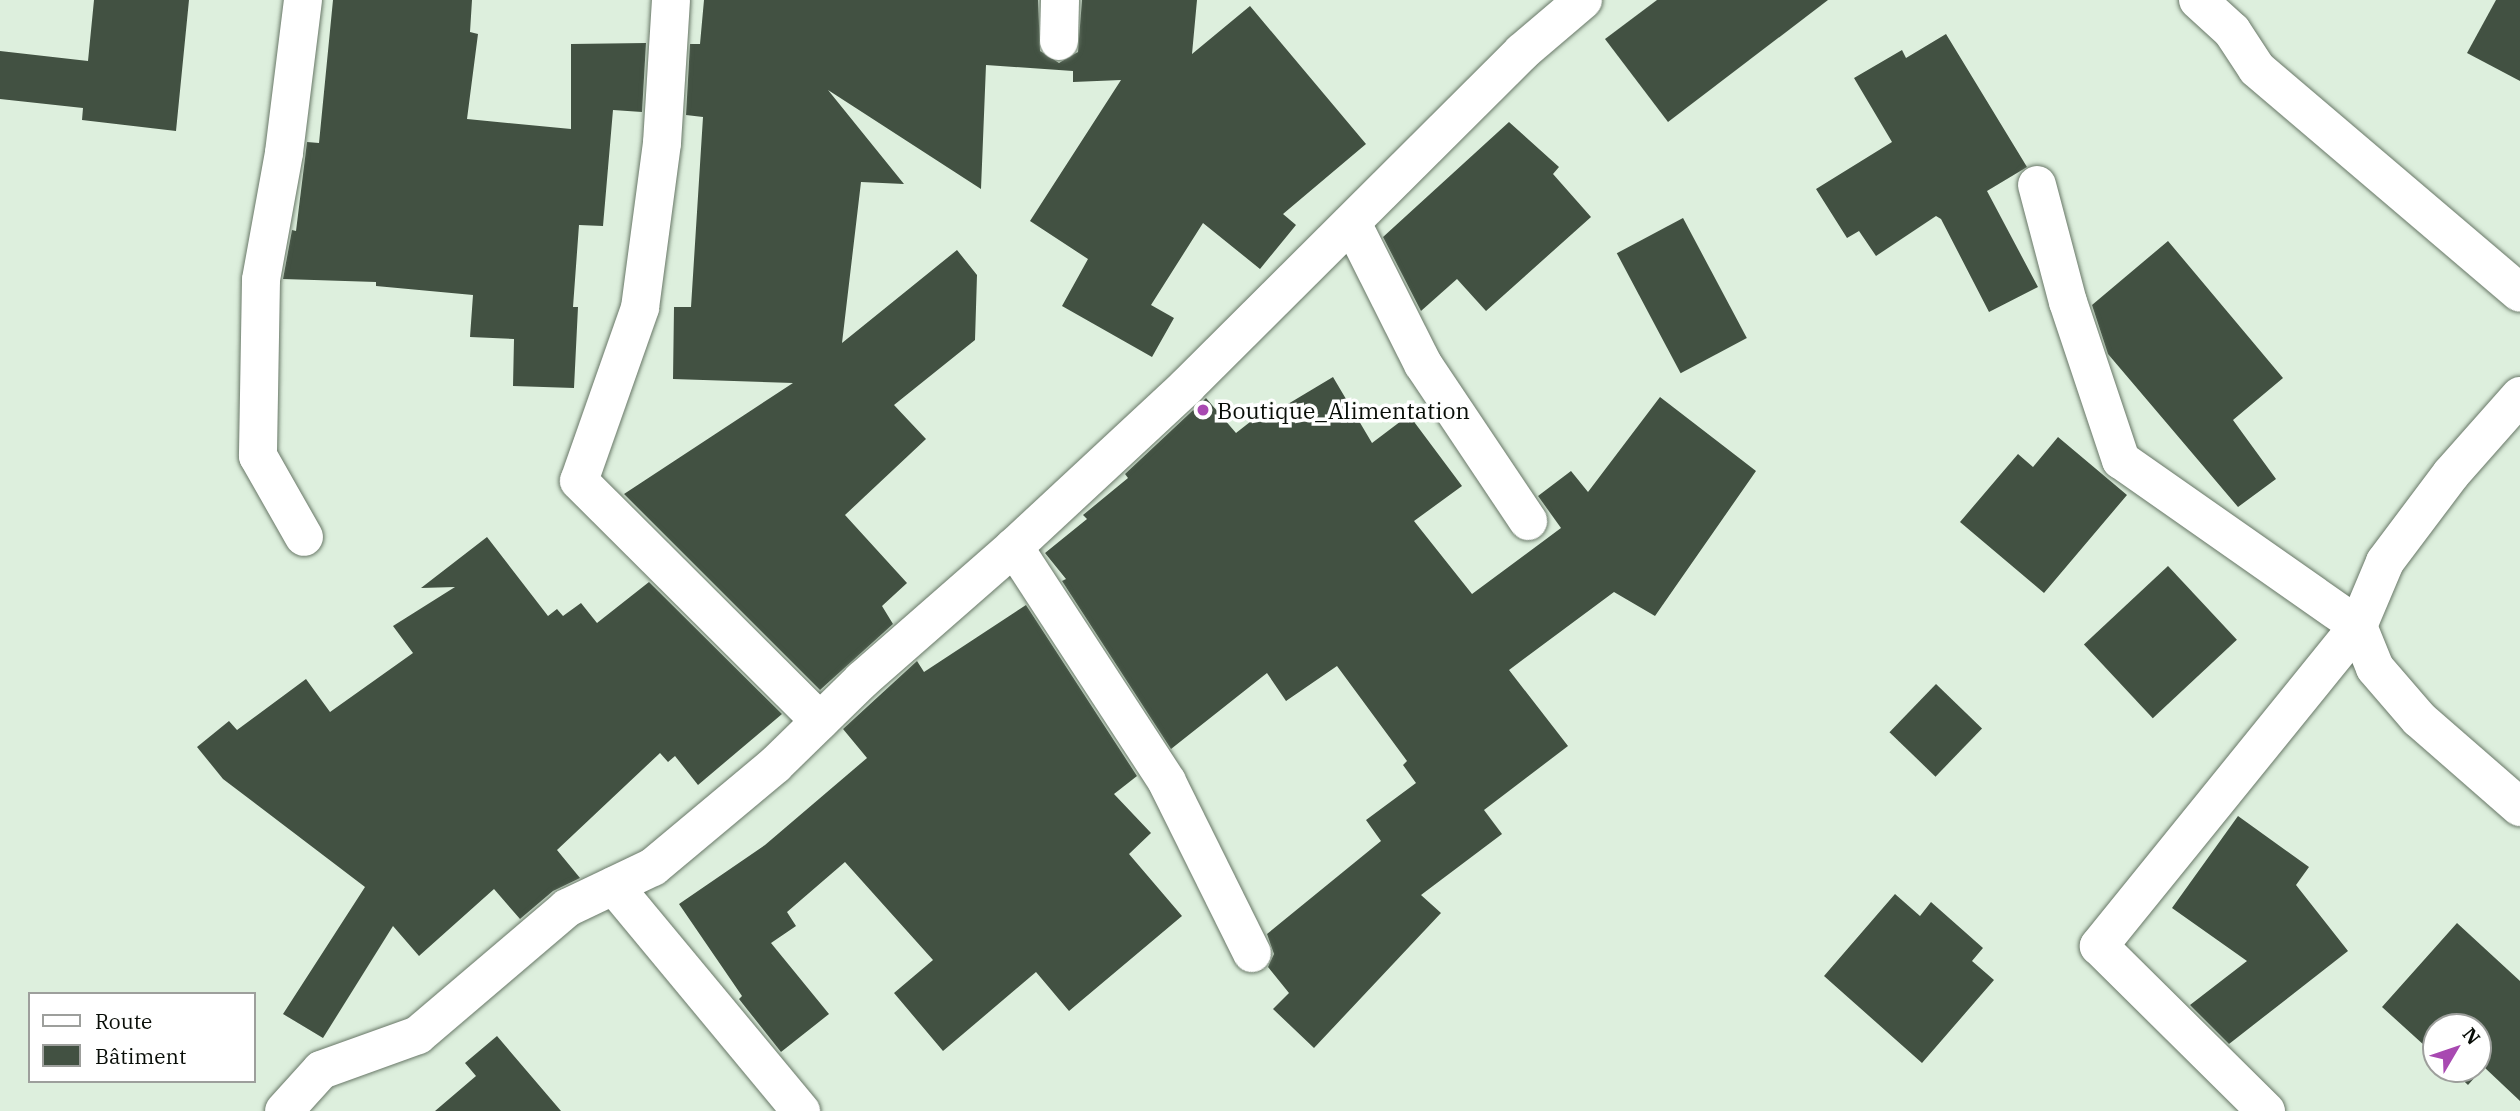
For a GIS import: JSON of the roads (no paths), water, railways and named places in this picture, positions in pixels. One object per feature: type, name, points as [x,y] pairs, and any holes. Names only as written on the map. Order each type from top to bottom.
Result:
[{"type":"street","points":[[303,0],[284,153],[261,280],[258,456],[304,537]]},
{"type":"street","points":[[671,0],[662,143],[640,308],[579,481],[820,721]]},
{"type":"street","points":[[1059,41],[1060,0]]},
{"type":"street","points":[[284,1111],[321,1070],[418,1034],[567,908],[653,867],[775,765],[820,721],[1014,547],[1352,223],[1522,52],[1583,0]]},
{"type":"street","points":[[2198,0],[2232,31],[2257,69],[2520,293]]},
{"type":"street","points":[[2037,185],[2068,302],[2121,460],[2358,626],[2375,667],[2419,719],[2520,807]]},
{"type":"street","points":[[1352,223],[1423,364],[1528,521]]},
{"type":"street","points":[[2266,1111],[2099,946],[2358,626],[2385,562],[2451,474],[2520,396]]},
{"type":"street","points":[[1014,547],[1167,782],[1252,953]]},
{"type":"street","points":[[614,886],[801,1111]]},
{"type":"place","name":"Boutique_Alimentation","points":[[1203,410]]}]
